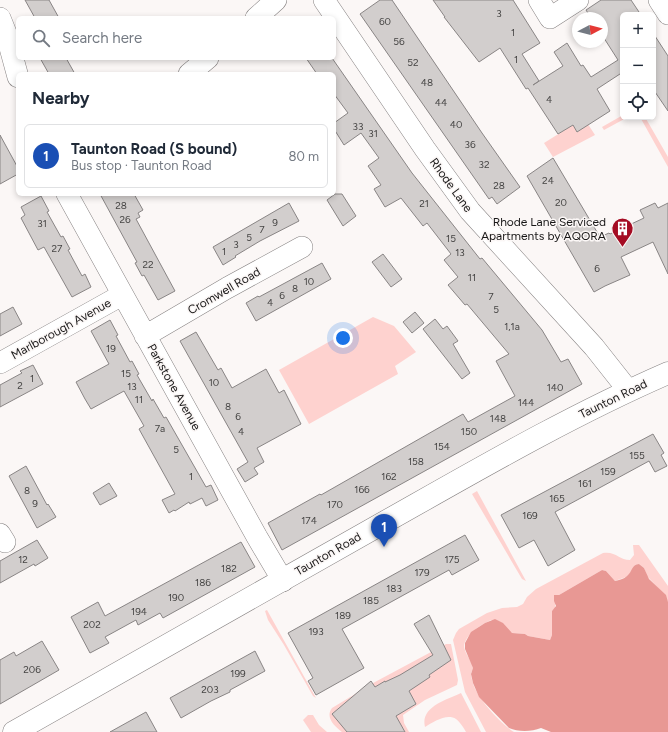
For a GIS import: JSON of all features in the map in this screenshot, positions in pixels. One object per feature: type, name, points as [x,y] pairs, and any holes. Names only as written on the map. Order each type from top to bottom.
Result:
[{"type":"main road","name":"Taunton Road","points":[[14,732],[498,459],[584,412],[628,390],[668,373]]},
{"type":"street","points":[[258,16],[276,0]]},
{"type":"street","name":"Rhode Lane","points":[[324,0],[424,149],[470,211],[594,347],[628,390]]},
{"type":"street","points":[[539,0],[550,18],[578,0]]},
{"type":"street","points":[[659,0],[668,14]]},
{"type":"street","points":[[0,18],[6,33],[17,72]]},
{"type":"street","points":[[190,72],[206,60]]},
{"type":"street","name":"Parkstone Avenue","points":[[68,196],[282,580]]},
{"type":"street","name":"Cromwell Road","points":[[146,336],[227,288],[302,247]]},
{"type":"street","name":"Marlborough Avenue","points":[[0,363],[122,295]]},
{"type":"shaded area","points":[[620,117],[620,120],[622,120],[604,130],[602,127]]},
{"type":"shaded area","points":[[584,118],[595,135],[553,157],[544,143]]},
{"type":"shaded area","points":[[642,120],[647,120],[668,157],[668,167]]},
{"type":"shaded area","points":[[373,317],[394,326],[416,352],[395,366],[398,374],[309,424],[279,370]]},
{"type":"shaded area","points":[[477,491],[526,581],[522,579],[472,494]]},
{"type":"shaded area","points":[[633,545],[639,545],[668,586],[668,602],[661,591],[647,576],[644,568],[639,564],[635,565],[626,577],[615,581],[606,571],[602,570],[559,595],[555,603],[555,609],[552,611],[552,635],[550,640],[528,636],[525,634],[512,633],[491,620],[480,626],[467,638],[464,649],[473,668],[471,675],[475,689],[490,710],[514,732],[486,732],[465,692],[453,640],[459,629],[487,613],[502,608],[517,607],[523,604],[527,597],[536,589],[603,553],[611,553],[623,559],[630,560],[634,555]]},
{"type":"shaded area","points":[[639,564],[644,568],[649,579],[666,595],[668,602],[668,732],[551,732],[541,728],[525,731],[509,728],[479,697],[473,683],[471,674],[473,668],[465,649],[465,643],[471,632],[485,623],[495,619],[503,623],[512,633],[525,634],[528,636],[550,640],[552,635],[552,611],[556,606],[554,595],[559,595],[602,570],[606,571],[615,581],[621,579],[626,577],[633,567]]},
{"type":"shaded area","points":[[267,610],[316,698],[313,696],[268,620],[265,611]]},
{"type":"shaded area","points":[[446,644],[451,644],[458,680],[457,685],[425,700],[403,715],[404,723],[409,732],[405,732],[403,728],[395,732],[342,732],[331,721],[329,715],[332,708],[375,682]]},
{"type":"shaded area","points":[[461,693],[481,732],[466,732],[462,725],[452,717],[440,719],[425,727],[424,720],[430,709]]},
{"type":"shaded area","points":[[308,715],[313,715],[319,725],[327,732],[311,732],[303,720]]},
{"type":"building","points":[[25,0],[49,0],[58,16],[34,16]]},
{"type":"building","points":[[380,0],[392,0],[520,187],[497,204],[492,197],[489,199],[360,14]]},
{"type":"building","points":[[433,0],[513,0],[540,43],[522,54],[539,81],[533,85],[563,66],[554,52],[567,43],[581,66],[583,65],[591,77],[618,60],[608,44],[608,12],[587,12],[586,10],[601,0],[631,0],[639,12],[620,12],[620,74],[597,89],[610,111],[577,132],[573,125],[558,134],[528,88],[526,89],[500,48],[479,62]]},
{"type":"building","points":[[656,38],[668,56],[668,111],[656,93]]},
{"type":"building","points":[[41,60],[67,60],[74,72],[48,72]]},
{"type":"building","points":[[307,60],[333,60],[412,173],[480,259],[482,258],[542,330],[561,362],[568,359],[582,384],[282,550],[268,523],[320,494],[321,495],[463,414],[468,422],[515,396],[496,361],[509,354],[467,304],[465,305],[448,285],[458,277],[444,260],[451,254],[427,223],[423,226],[401,198],[385,207],[374,189],[381,185],[368,166],[379,158],[361,133],[344,145],[336,132],[336,122],[348,113],[336,97],[336,72],[316,72]]},
{"type":"building","points":[[0,135],[16,164],[16,175],[0,184]]},
{"type":"building","points":[[553,158],[600,237],[609,233],[610,234],[644,218],[640,210],[655,203],[658,208],[668,203],[668,274],[653,242],[621,257],[630,275],[594,292],[527,176]]},
{"type":"building","points":[[336,194],[342,194],[356,216],[343,226],[327,200],[332,196],[336,196]]},
{"type":"building","points":[[41,196],[49,211],[47,212],[61,237],[63,236],[70,249],[68,250],[82,276],[85,274],[91,287],[72,297],[44,247],[38,250],[21,218],[25,215],[21,207]]},
{"type":"building","points":[[101,196],[135,196],[143,210],[138,213],[140,217],[136,219],[175,291],[158,300],[144,275],[142,276],[135,263],[137,262]]},
{"type":"building","points":[[289,203],[299,221],[260,241],[223,265],[213,247]]},
{"type":"building","points":[[383,254],[402,279],[391,287],[372,262]]},
{"type":"building","points":[[322,263],[331,279],[256,321],[246,303]]},
{"type":"building","points":[[13,307],[22,324],[0,336],[0,314]]},
{"type":"building","points":[[415,312],[424,323],[412,333],[403,322]]},
{"type":"building","points":[[435,319],[443,329],[447,326],[458,341],[453,344],[470,373],[462,379],[423,329]]},
{"type":"building","points":[[110,320],[118,335],[116,336],[130,362],[132,361],[139,374],[137,375],[152,401],[153,399],[164,418],[166,417],[206,487],[211,485],[218,500],[206,506],[202,498],[190,504],[189,502],[169,513],[162,500],[175,494],[139,429],[144,426],[124,391],[91,409],[85,399],[76,382],[109,364],[91,331]]},
{"type":"building","points":[[196,332],[218,370],[221,368],[232,388],[266,369],[279,393],[284,390],[301,424],[257,448],[264,462],[254,468],[258,474],[245,482],[237,469],[248,462],[180,341]]},
{"type":"building","points":[[33,365],[43,384],[0,407],[0,385],[22,373],[20,371]]},
{"type":"building","points":[[653,434],[664,453],[661,455],[667,466],[655,472],[649,461],[555,512],[575,550],[548,566],[534,540],[519,548],[501,515]]},
{"type":"building","points":[[26,466],[47,505],[48,504],[56,517],[37,528],[9,476]]},
{"type":"building","points":[[109,483],[117,496],[100,505],[93,493]]},
{"type":"building","points":[[465,535],[479,560],[452,575],[449,570],[342,629],[364,668],[316,695],[308,681],[313,678],[288,633]]},
{"type":"building","points":[[37,540],[48,558],[0,583],[0,561]]},
{"type":"building","points":[[241,542],[255,567],[163,618],[160,613],[138,625],[136,620],[105,637],[109,643],[90,653],[71,617],[98,602],[105,616]]},
{"type":"building","points":[[429,615],[451,660],[429,675],[430,677],[409,691],[416,704],[396,716],[405,732],[347,732],[332,714],[371,681],[375,687],[400,675],[433,655],[414,624]]},
{"type":"building","points":[[42,641],[59,670],[0,704],[0,660],[14,652],[16,656]]},
{"type":"building","points":[[255,651],[265,671],[230,690],[230,692],[181,718],[170,698]]},
{"type":"building","points":[[146,712],[157,732],[110,732]]},
{"type":"place","name":"Rhode Lane Serviced Apartments by AQORA","points":[[622,248]]},
{"type":"place","name":"Taunton Road (S bound)","points":[[384,547]]}]
